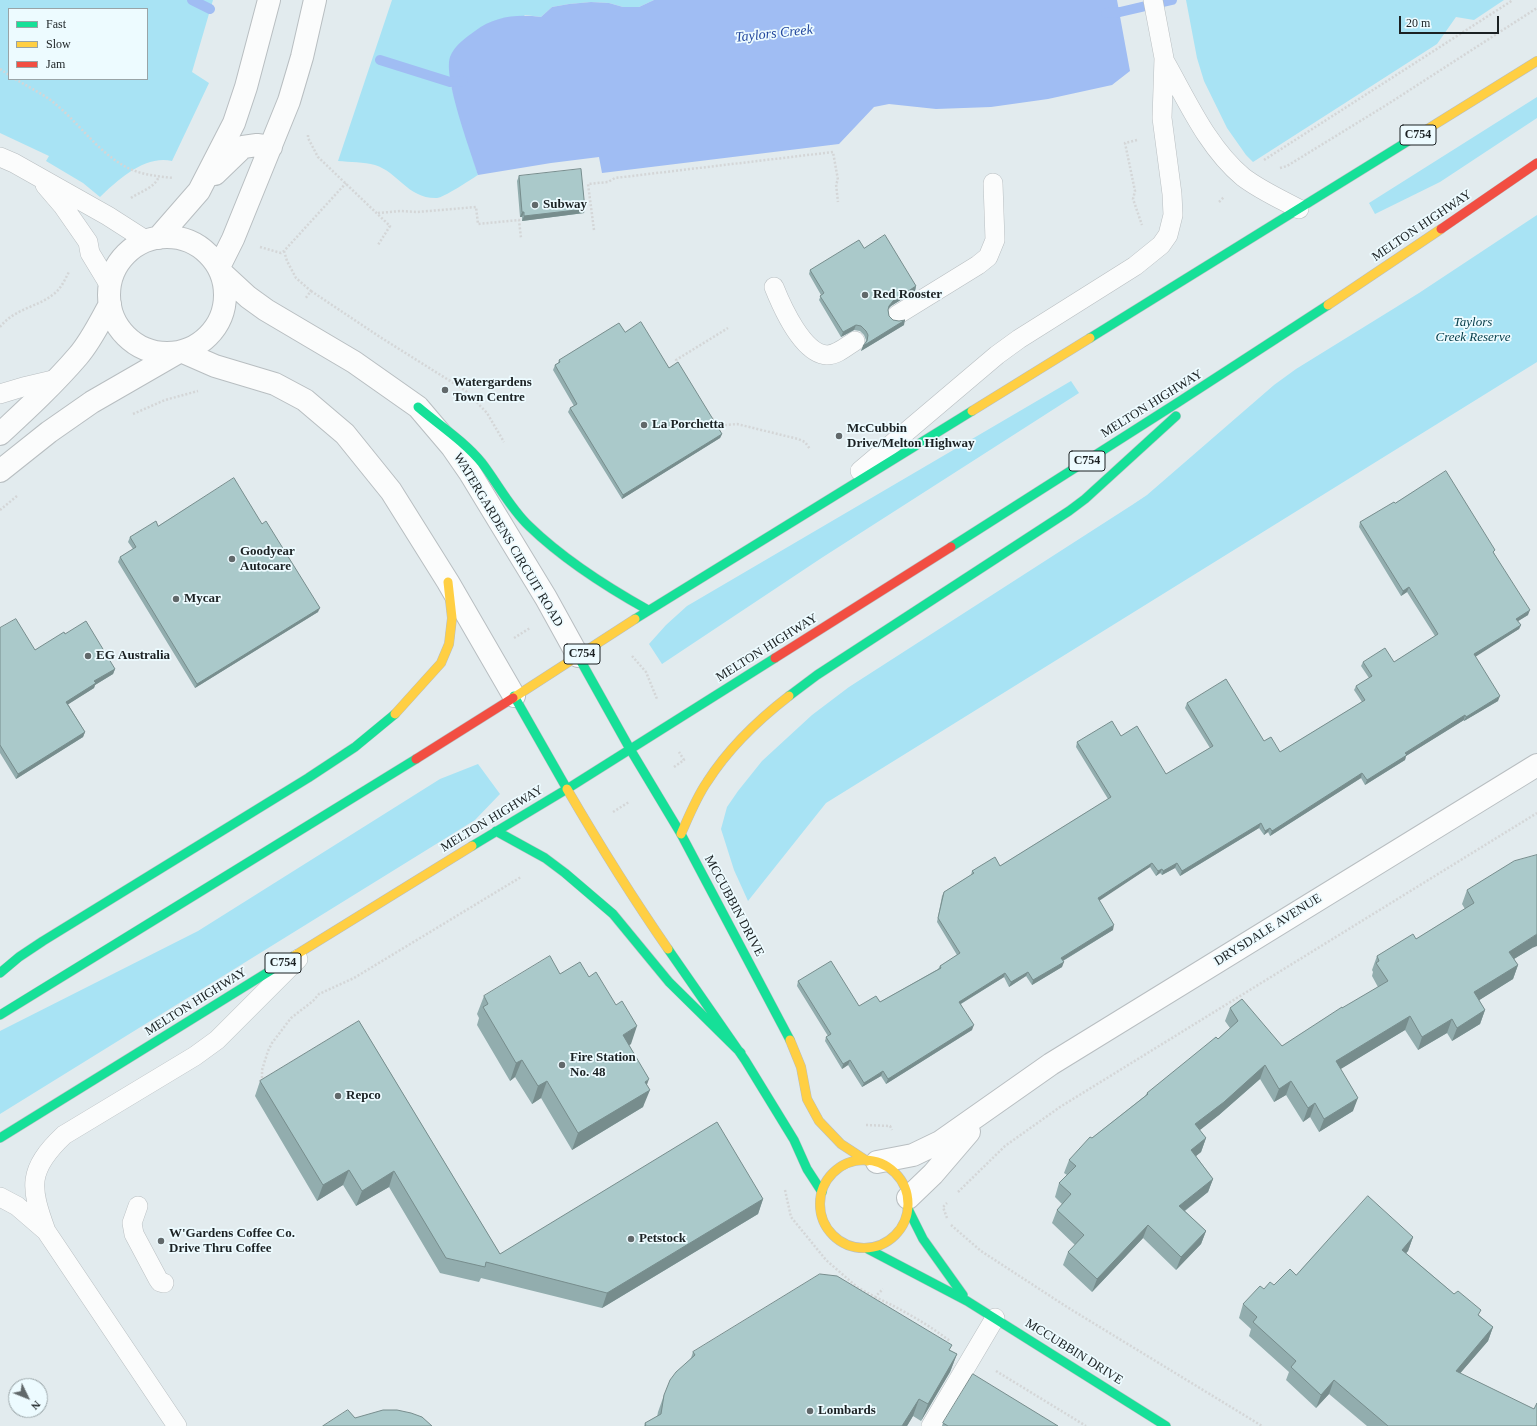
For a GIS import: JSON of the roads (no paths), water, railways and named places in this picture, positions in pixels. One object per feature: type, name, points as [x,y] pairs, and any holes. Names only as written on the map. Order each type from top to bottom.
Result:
[{"type":"main road","name":"C754","points":[[0,1015],[450,738],[648,610],[826,499],[1299,209],[1537,60]]},
{"type":"main road","name":"MELTON HIGHWAY","points":[[0,1138],[496,831],[567,789],[1222,375],[1429,238],[1537,163]]},
{"type":"main road","points":[[681,834],[707,782],[737,744],[762,718],[817,675],[1080,503],[1222,375]]},
{"type":"main road","points":[[418,407],[474,454],[516,512],[528,526],[598,581],[648,610]]},
{"type":"main road","points":[[0,973],[19,957],[43,941],[308,778],[355,747],[384,724],[426,681],[441,663],[449,644],[452,618],[448,582]]},
{"type":"main road","name":"MCCUBBIN DRIVE","points":[[578,656],[630,749],[681,834],[789,1038],[800,1064],[808,1102],[827,1132],[851,1152],[872,1161]]},
{"type":"main road","points":[[514,696],[597,840],[640,908],[741,1053],[787,1129],[822,1192]]},
{"type":"main road","points":[[496,831],[545,858],[613,914],[669,982],[741,1053]]},
{"type":"main road","points":[[872,1161],[889,1167],[898,1176],[904,1186],[908,1203],[904,1223],[895,1235],[883,1244],[868,1249],[853,1247],[839,1241],[831,1234],[824,1224],[820,1201],[822,1192],[828,1178],[839,1168],[853,1162],[872,1161]]},
{"type":"main road","name":"MCCUBBIN DRIVE","points":[[908,1203],[923,1239],[967,1301]]},
{"type":"main road","name":"MCCUBBIN DRIVE","points":[[868,1249],[906,1268],[996,1318],[1166,1426]]},
{"type":"street","points":[[199,191],[234,122],[246,87],[269,0]]},
{"type":"street","points":[[220,270],[289,101],[302,57],[315,0]]},
{"type":"street","points":[[153,240],[243,147],[257,145],[271,147]]},
{"type":"street","points":[[0,434],[35,402],[79,355],[95,331],[110,295],[114,272],[122,258],[134,248],[153,240],[172,237],[186,240],[199,247],[210,256],[220,270],[225,289],[225,305],[220,320],[211,334],[198,345],[180,352],[92,402],[49,432],[0,470]]},
{"type":"street","name":"WATERGARDENS CIRCUIT ROAD","points":[[220,270],[248,297],[266,310],[354,362],[418,407],[452,447],[470,474],[546,598],[578,656]]},
{"type":"street","points":[[110,295],[114,319],[122,332],[133,343],[146,350],[161,353],[180,352],[215,366],[256,377],[279,386],[305,400],[345,434],[391,491],[448,582],[514,696]]},
{"type":"street","name":"DRYSDALE AVENUE","points":[[872,1161],[913,1155],[940,1142],[1051,1064],[1537,765]]},
{"type":"street","name":"DRYSDALE AVENUE","points":[[908,1203],[949,1154],[1000,1099]]},
{"type":"lane","points":[[826,499],[997,355],[1019,339],[1135,266],[1161,245],[1168,235],[1173,214],[1172,194],[1162,118],[1164,58],[1153,0]]},
{"type":"lane","points":[[1164,58],[1191,108],[1213,144],[1226,161],[1243,176],[1274,196],[1299,209]]},
{"type":"lane","points":[[0,157],[36,175],[153,240]]},
{"type":"lane","points":[[36,175],[63,206],[88,242],[90,253],[110,295]]},
{"type":"lane","points":[[897,316],[978,265],[988,257],[995,240],[993,183]]},
{"type":"lane","points":[[774,287],[787,315],[805,342],[812,348],[823,354],[832,354],[855,341]]},
{"type":"lane","points":[[0,394],[57,379]]},
{"type":"lane","points":[[46,1232],[37,1205],[34,1190],[35,1175],[43,1159],[53,1146],[64,1135],[195,1056],[217,1040],[316,942]]},
{"type":"lane","points":[[0,1197],[17,1206],[46,1232],[177,1426]]},
{"type":"lane","points":[[138,1206],[132,1223],[134,1234],[158,1279],[164,1284]]},
{"type":"lane","points":[[932,1426],[996,1318]]},
{"type":"water","points":[[654,0],[1117,0],[1130,71],[1112,85],[1048,99],[991,107],[936,109],[889,104],[874,107],[839,144],[602,173],[599,157],[478,175],[450,81],[450,57],[460,42],[490,22],[515,16],[541,17],[552,7],[591,2],[609,3],[623,7],[639,7]]},
{"type":"waterway","name":"Taylors Creek","points":[[192,0],[210,9]]},
{"type":"waterway","name":"Taylors Creek","points":[[1106,13],[1120,12],[1172,0]]},
{"type":"waterway","name":"Taylors Creek","points":[[380,60],[450,82],[463,81]]},
{"type":"place","name":"Subway","points":[[535,205]]},
{"type":"place","name":"Red Rooster","points":[[865,295]]},
{"type":"place","name":"Watergardens Town Centre","points":[[445,390]]},
{"type":"place","name":"La Porchetta","points":[[644,425]]},
{"type":"place","name":"McCubbin Drive/Melton Highway","points":[[839,436]]},
{"type":"place","name":"Goodyear Autocare","points":[[232,559]]},
{"type":"place","name":"Mycar","points":[[176,599]]},
{"type":"place","name":"EG Australia","points":[[88,656]]},
{"type":"place","name":"Fire Station No. 48","points":[[562,1065]]},
{"type":"place","name":"Repco","points":[[338,1096]]},
{"type":"place","name":"Petstock","points":[[631,1239]]},
{"type":"place","name":"W'Gardens Coffee Co. Drive Thru Coffee","points":[[161,1241]]},
{"type":"place","name":"Lombards","points":[[810,1411]]},
{"type":"park label","name":"Taylors Creek Reserve","points":[[1473,330]]}]
